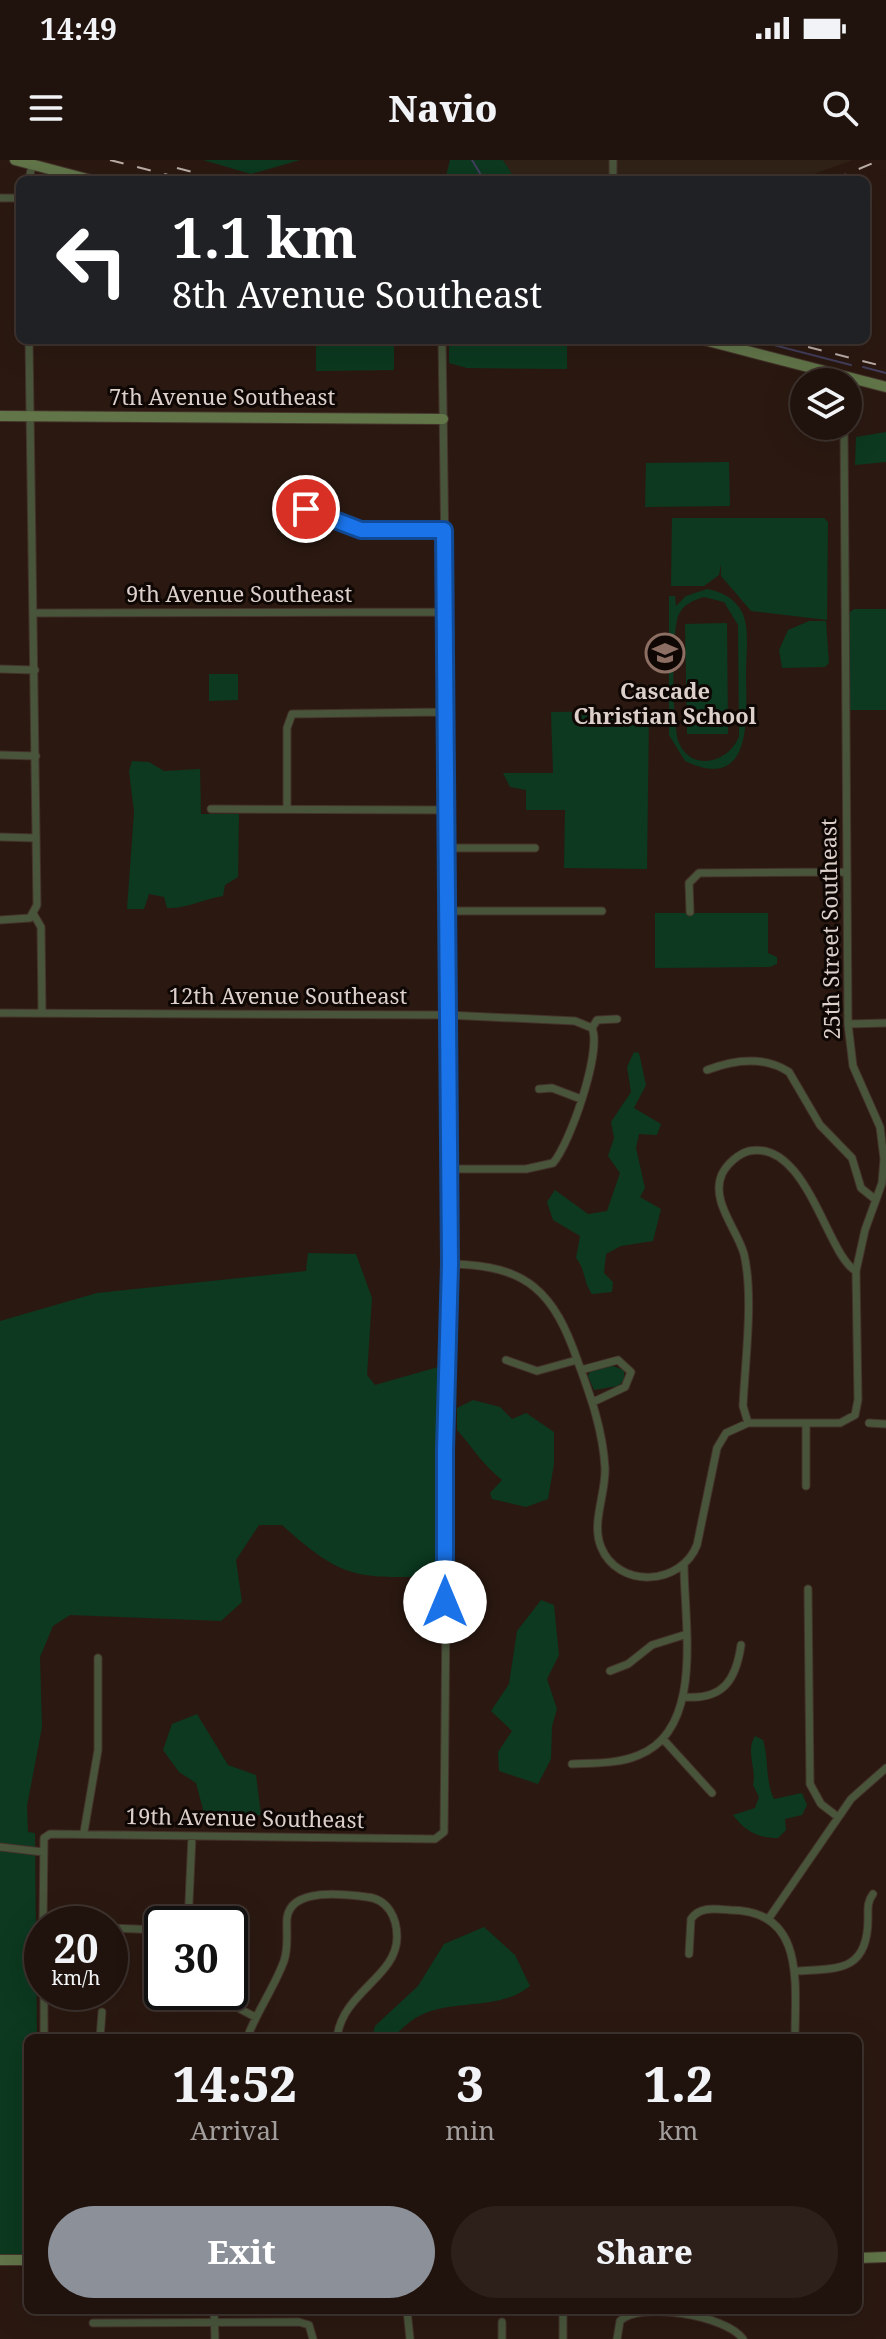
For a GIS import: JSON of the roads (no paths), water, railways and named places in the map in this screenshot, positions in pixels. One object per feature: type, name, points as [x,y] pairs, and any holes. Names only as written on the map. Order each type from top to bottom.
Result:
[{"type":"street","points":[[15,160],[75,176]]},
{"type":"street","points":[[30,176],[32,165]]},
{"type":"street","points":[[29,344],[30,595],[34,613],[36,756],[34,915],[41,927],[42,1013]]},
{"type":"street","points":[[442,344],[450,1264],[493,1269],[536,1288],[558,1312],[593,1402],[605,1466],[597,1529],[604,1553],[613,1565],[636,1575],[669,1575],[684,1565],[697,1545],[717,1448],[726,1433],[748,1423],[806,1424],[806,1486]]},
{"type":"street","points":[[718,344],[805,368]]},
{"type":"street","points":[[862,382],[886,387]]},
{"type":"street","name":"7th Avenue Southeast","points":[[0,416],[443,419]]},
{"type":"street","name":"25th Street Southeast","points":[[806,1424],[840,1423],[850,1419],[858,1400],[856,1271],[865,1230],[884,1173],[882,1136],[856,1075],[848,1024],[844,440]]},
{"type":"street","points":[[306,509],[361,530],[444,530]]},
{"type":"street","name":"9th Avenue Southeast","points":[[34,613],[444,612]]},
{"type":"street","points":[[0,669],[35,670]]},
{"type":"street","points":[[287,809],[287,724],[292,714],[445,712]]},
{"type":"street","points":[[0,755],[36,756]]},
{"type":"street","points":[[211,809],[445,810]]},
{"type":"street","points":[[0,837],[36,838]]},
{"type":"street","points":[[446,848],[535,848]]},
{"type":"street","points":[[690,912],[689,883],[699,873],[847,872]]},
{"type":"street","points":[[446,911],[602,911]]},
{"type":"street","points":[[0,920],[20,920],[34,915]]},
{"type":"street","name":"12th Avenue Southeast","points":[[0,1013],[447,1015],[575,1021],[588,1023],[592,1028]]},
{"type":"street","points":[[447,1169],[540,1168],[556,1159],[581,1099],[596,1043],[592,1028],[597,1020],[617,1019]]},
{"type":"street","points":[[848,1024],[886,1023]]},
{"type":"street","points":[[707,1070],[735,1061],[750,1061],[789,1072],[820,1125],[852,1158],[861,1188],[876,1200]]},
{"type":"street","points":[[539,1089],[552,1088],[581,1099]]},
{"type":"street","points":[[748,1423],[743,1406],[745,1258],[720,1198],[724,1169],[748,1151],[762,1150],[781,1161],[811,1194],[843,1259],[856,1271]]},
{"type":"street","name":"19th Avenue Southeast","points":[[43,1852],[44,1838],[57,1832],[435,1839],[444,1832],[445,1450],[450,1264]]},
{"type":"street","points":[[536,1288],[543,1280]]},
{"type":"street","points":[[506,1360],[537,1371],[577,1360]]},
{"type":"street","points":[[581,1370],[618,1360],[631,1372],[625,1387],[593,1402]]},
{"type":"street","points":[[869,1423],[886,1424]]},
{"type":"street","points":[[572,1764],[630,1758],[663,1739],[680,1713],[685,1697],[684,1565]]},
{"type":"street","points":[[808,1589],[810,1784],[821,1804],[838,1817]]},
{"type":"street","points":[[610,1671],[628,1664],[659,1642],[684,1635]]},
{"type":"street","points":[[685,1697],[709,1696],[723,1690],[735,1673],[741,1645]]},
{"type":"street","points":[[84,1832],[98,1750],[98,1658]]},
{"type":"street","points":[[663,1739],[712,1793]]},
{"type":"street","points":[[769,1918],[851,1799],[886,1768]]},
{"type":"street","points":[[189,1906],[192,1836]]},
{"type":"street","points":[[0,1847],[43,1852],[43,1906]]},
{"type":"street","points":[[795,1971],[836,1968],[859,1957],[866,1947],[868,1902],[873,1894]]},
{"type":"street","points":[[249,2034],[285,1959],[288,1913],[296,1902],[313,1896],[368,1897],[388,1908],[396,1927],[395,1953],[350,2002],[340,2018],[338,2034]]},
{"type":"street","points":[[689,1954],[691,1919],[703,1909],[738,1910],[769,1918],[787,1940],[795,1971],[795,2034]]},
{"type":"street","points":[[44,2010],[44,2034]]},
{"type":"street","points":[[242,2010],[255,2017]]},
{"type":"street","points":[[100,2034],[102,2012]]},
{"type":"street","points":[[862,2258],[886,2257]]},
{"type":"street","points":[[0,2260],[24,2260]]},
{"type":"street","points":[[214,2314],[215,2339]]},
{"type":"street","points":[[407,2314],[410,2339]]},
{"type":"street","points":[[563,2314],[563,2339]]},
{"type":"street","points":[[617,2339],[624,2317],[637,2314],[703,2315],[737,2332],[743,2339]]},
{"type":"street","points":[[93,2323],[299,2322],[309,2325],[313,2339]]},
{"type":"street","points":[[502,2322],[502,2339]]},
{"type":"waterway","points":[[472,160],[482,176]]},
{"type":"waterway","points":[[770,344],[851,365]]},
{"type":"waterway","points":[[863,367],[886,373]]},
{"type":"railway","points":[[110,160],[172,176]]},
{"type":"railway","points":[[842,176],[880,160]]},
{"type":"railway","points":[[177,168],[208,176]]},
{"type":"railway","points":[[797,344],[886,367]]},
{"type":"place","name":"Cascade Christian School","points":[[665,653]]}]
